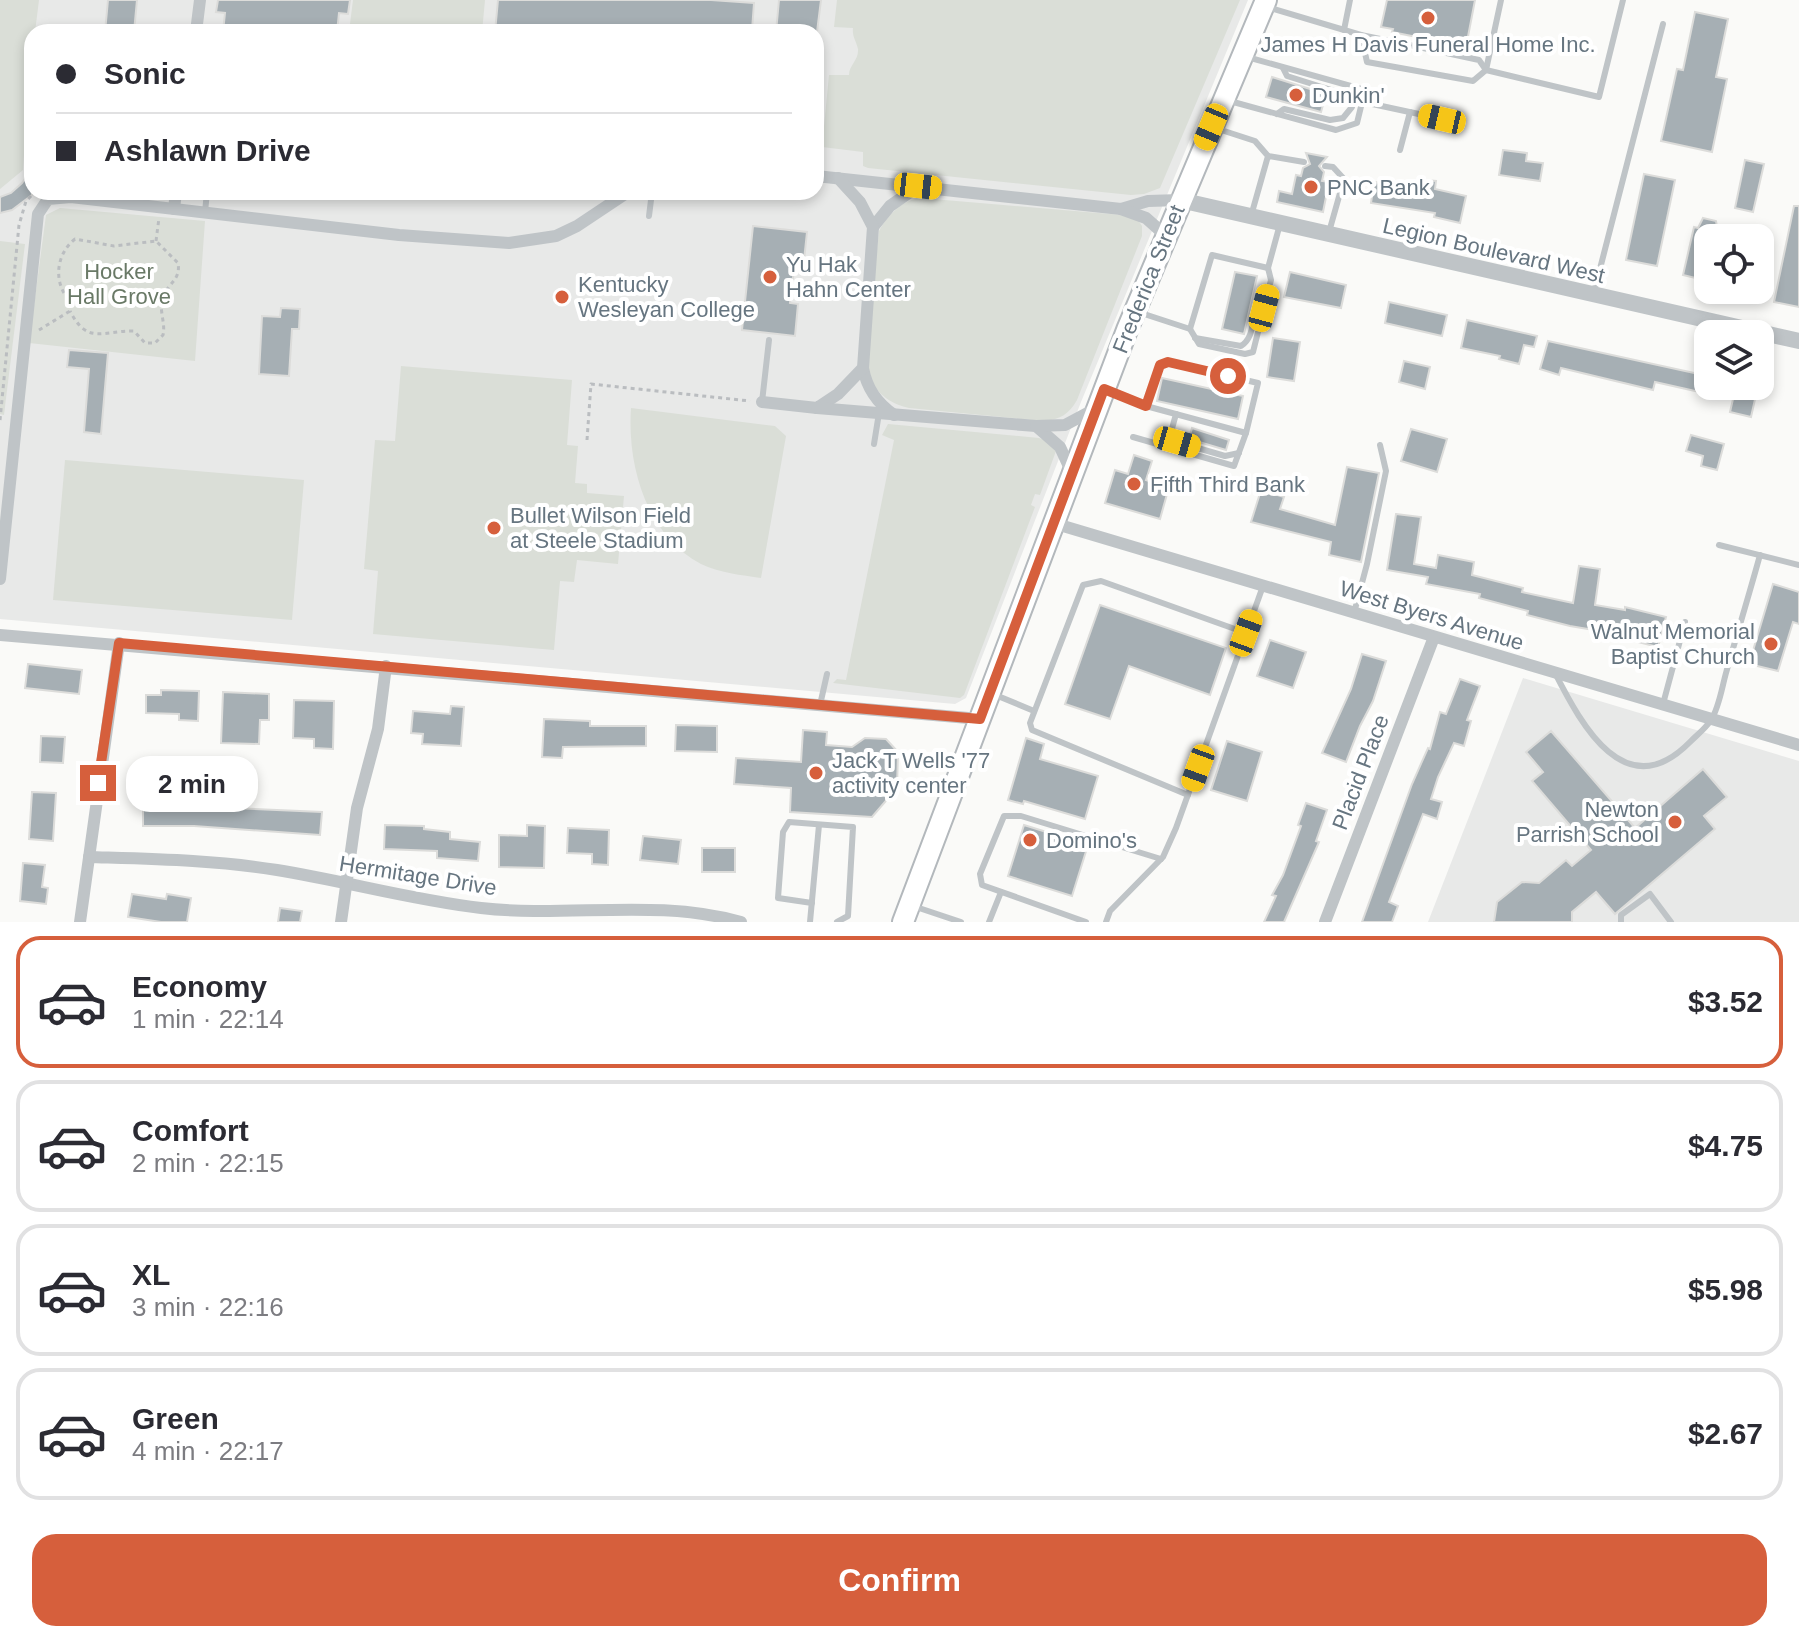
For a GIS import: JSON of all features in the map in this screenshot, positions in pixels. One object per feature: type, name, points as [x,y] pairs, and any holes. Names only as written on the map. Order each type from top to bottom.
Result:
[{"type":"main road","name":"Frederica Street","points":[[906,913],[1135,311],[1265,3]]},
{"type":"street","points":[[197,24],[200,0]]},
{"type":"street","points":[[824,177],[1121,209],[1146,218],[1165,235]]},
{"type":"street","points":[[838,178],[860,202],[873,227],[863,368],[873,396],[894,415]]},
{"type":"street","points":[[873,227],[890,206],[918,186]]},
{"type":"street","points":[[0,579],[40,200]]},
{"type":"street","points":[[97,200],[399,235],[509,243],[556,236],[616,200]]},
{"type":"street","points":[[174,209],[175,200]]},
{"type":"street","points":[[1121,209],[1148,201],[1180,200]]},
{"type":"street","name":"Legion Boulevard West","points":[[1180,200],[1799,341]]},
{"type":"street","points":[[817,408],[838,394],[863,368]]},
{"type":"street","points":[[762,402],[1036,426],[1065,425],[1101,398]]},
{"type":"street","points":[[1036,426],[1060,447],[1072,473]]},
{"type":"street","name":"West Byers Avenue","points":[[1053,523],[1799,745]]},
{"type":"street","points":[[0,635],[980,719]]},
{"type":"street","name":"Placid Place","points":[[1325,922],[1434,637]]},
{"type":"street","points":[[80,922],[119,643]]},
{"type":"street","points":[[341,922],[357,808],[378,729],[386,666]]},
{"type":"street","name":"Hermitage Drive","points":[[89,857],[235,864],[483,908],[625,908],[680,911],[741,922]]},
{"type":"lane","points":[[1344,30],[1350,0]]},
{"type":"lane","points":[[1361,35],[1367,62],[1473,81],[1486,70],[1501,0]]},
{"type":"lane","points":[[1400,43],[1479,60],[1486,70],[1599,97],[1623,0]]},
{"type":"lane","points":[[1265,3],[1344,30],[1390,41]]},
{"type":"lane","points":[[1593,295],[1663,24]]},
{"type":"lane","points":[[1223,99],[1336,130],[1357,123],[1365,90],[1241,55]]},
{"type":"lane","points":[[1277,114],[1284,109],[1330,120],[1343,118],[1352,107],[1344,94],[1287,76],[1283,68]]},
{"type":"lane","points":[[1363,102],[1442,119]]},
{"type":"lane","points":[[1400,150],[1410,112]]},
{"type":"lane","points":[[1211,127],[1255,141],[1268,156],[1304,162]]},
{"type":"lane","points":[[1251,217],[1268,156]]},
{"type":"lane","points":[[1325,166],[1333,167],[1344,179],[1328,236]]},
{"type":"lane","points":[[205,212],[206,200]]},
{"type":"lane","points":[[649,216],[651,200]]},
{"type":"lane","points":[[1135,311],[1190,329],[1199,344],[1245,354],[1253,352],[1270,286],[1268,268],[1280,224]]},
{"type":"lane","points":[[1190,329],[1212,255],[1268,268]]},
{"type":"lane","points":[[1257,302],[1270,286]]},
{"type":"lane","points":[[1195,338],[1241,346],[1247,343],[1251,334],[1255,313]]},
{"type":"lane","points":[[762,402],[769,340]]},
{"type":"lane","points":[[1133,437],[1234,466],[1258,383],[1168,362],[1160,365],[1146,406]]},
{"type":"lane","points":[[1101,398],[1146,406],[1246,433]]},
{"type":"lane","points":[[874,444],[879,413]]},
{"type":"lane","points":[[1169,448],[1176,414]]},
{"type":"lane","points":[[1169,448],[1177,442],[1225,456],[1239,453]]},
{"type":"lane","points":[[1354,613],[1386,471],[1380,445]]},
{"type":"lane","points":[[1719,545],[1799,565]]},
{"type":"lane","points":[[1555,673],[1586,727],[1610,754],[1628,765],[1647,767],[1662,764],[1681,751],[1712,719],[1760,555]]},
{"type":"lane","points":[[1188,795],[1032,730],[1030,723],[1034,711],[1083,585],[1101,581],[1246,633]]},
{"type":"lane","points":[[1106,922],[1110,911],[1161,859],[1188,795],[1263,586]]},
{"type":"lane","points":[[1663,705],[1685,622]]},
{"type":"lane","points":[[820,705],[827,674]]},
{"type":"lane","points":[[990,693],[1034,711]]},
{"type":"lane","points":[[1086,922],[982,885],[980,874],[1004,816],[1021,816],[1161,859]]},
{"type":"lane","points":[[812,903],[778,898],[783,832],[789,822],[853,827],[848,916],[837,922]]},
{"type":"lane","points":[[810,922],[819,825]]},
{"type":"lane","points":[[989,922],[1001,892]]},
{"type":"lane","points":[[1621,922],[1621,915],[1650,894],[1671,922]]},
{"type":"lane","points":[[906,913],[961,922]]},
{"type":"path","points":[[0,420],[19,225],[26,201],[30,200]]},
{"type":"path","points":[[75,239],[114,246],[156,241],[178,263],[177,279],[161,302],[163,335],[155,343],[145,343],[134,331],[99,335],[85,331],[70,311],[69,300],[58,280],[58,268],[67,245],[75,239]]},
{"type":"path","points":[[8,340],[46,328],[57,317],[70,311]]},
{"type":"path","points":[[587,440],[591,384],[762,402]]},
{"type":"shaded area","name":"Kentucky Wesleyan College","points":[[0,0],[1248,0],[1081,402],[966,698],[955,704],[0,619]]},
{"type":"shaded area","points":[[1523,678],[1799,761],[1799,922],[1428,922]]},
{"type":"green space","points":[[0,0],[39,0],[36,24],[24,24],[23,170],[0,189]]},
{"type":"green space","points":[[353,0],[485,0],[483,24],[350,24]]},
{"type":"green space","points":[[837,0],[1240,0],[1160,188],[1131,195],[868,168],[863,166],[863,152],[824,147],[829,75],[849,75],[858,53],[853,28],[834,27]]},
{"type":"green space","points":[[921,198],[1122,215],[1138,220],[1142,226],[1142,236],[1077,400],[1063,415],[1043,421],[909,408],[877,390],[871,379],[868,350],[879,231],[897,209]]},
{"type":"green space","name":"Hocker Hall Grove","points":[[60,208],[205,221],[195,361],[29,343],[46,215]]},
{"type":"green space","points":[[0,241],[25,244],[4,415],[0,414]]},
{"type":"green space","name":"Bullet Wilson Field at Steele Stadium","points":[[401,366],[572,380],[567,445],[578,446],[575,483],[587,484],[587,493],[624,496],[618,564],[577,560],[574,582],[560,581],[554,650],[373,634],[378,571],[364,569],[375,440],[395,441]]},
{"type":"green space","points":[[631,408],[775,426],[786,436],[761,578],[723,572],[701,564],[666,535],[654,517],[637,475]]},
{"type":"green space","points":[[888,424],[1039,438],[1056,451],[1040,495],[1035,494],[1031,505],[1035,507],[964,695],[960,698],[833,683],[837,679],[846,680],[894,440],[882,435]]},
{"type":"green space","points":[[65,460],[304,480],[292,620],[53,600]]},
{"type":"building","points":[[108,0],[137,0],[135,24],[106,24]]},
{"type":"building","points":[[218,0],[350,0],[348,14],[339,13],[338,24],[224,24],[225,13],[216,12]]},
{"type":"building","points":[[498,0],[711,0],[754,3],[752,24],[496,24]]},
{"type":"building","points":[[779,0],[821,0],[818,24],[777,24]]},
{"type":"building","name":"James H Davis Funeral Home Inc.","points":[[1387,0],[1475,0],[1466,47],[1381,27]]},
{"type":"building","points":[[1695,12],[1728,19],[1716,77],[1727,79],[1712,152],[1661,141],[1677,69],[1683,70]]},
{"type":"building","name":"Dunkin'","points":[[1272,77],[1326,94],[1321,112],[1266,97]]},
{"type":"building","points":[[1503,150],[1527,153],[1526,161],[1543,163],[1540,181],[1499,175]]},
{"type":"building","name":"PNC Bank","points":[[1306,153],[1327,157],[1319,166],[1324,172],[1322,181],[1329,182],[1323,212],[1277,202],[1279,191],[1292,194],[1296,175],[1301,176],[1303,168],[1310,164]]},
{"type":"building","points":[[1745,160],[1764,164],[1753,212],[1735,208]]},
{"type":"building","points":[[1644,174],[1675,180],[1657,266],[1626,260]]},
{"type":"building","points":[[24,180],[25,200],[12,210],[0,213],[0,197],[11,193]]},
{"type":"building","points":[[1425,180],[1436,181],[1435,189],[1466,196],[1460,223],[1434,217],[1435,213],[1371,203],[1374,182],[1424,190]]},
{"type":"building","points":[[1794,206],[1799,206],[1799,307],[1774,302]]},
{"type":"building","points":[[1703,218],[1716,221],[1717,224],[1700,224]]},
{"type":"building","name":"Yu Hak Hahn Center","points":[[753,226],[807,232],[803,270],[794,269],[790,303],[798,304],[795,336],[742,330]]},
{"type":"building","points":[[1694,227],[1694,278],[1683,275]]},
{"type":"building","points":[[1235,272],[1257,276],[1244,334],[1222,329]]},
{"type":"building","points":[[1290,272],[1346,285],[1341,308],[1284,297]]},
{"type":"building","points":[[1389,302],[1447,315],[1442,336],[1385,323]]},
{"type":"building","points":[[281,308],[300,309],[299,329],[292,329],[289,376],[259,374],[262,316],[280,317]]},
{"type":"building","points":[[1467,320],[1537,336],[1534,347],[1524,345],[1519,364],[1499,359],[1500,356],[1461,348]]},
{"type":"building","points":[[1273,338],[1300,342],[1294,381],[1267,377]]},
{"type":"building","points":[[1548,341],[1694,373],[1694,391],[1655,382],[1653,390],[1561,368],[1559,375],[1540,369]]},
{"type":"building","points":[[69,350],[108,353],[101,434],[84,432],[89,369],[67,367]]},
{"type":"building","points":[[1404,361],[1430,367],[1425,389],[1399,382]]},
{"type":"building","points":[[1162,378],[1243,396],[1238,419],[1157,401]]},
{"type":"building","points":[[1733,400],[1755,400],[1751,417],[1730,412]]},
{"type":"building","points":[[1192,428],[1229,440],[1226,450],[1189,439]]},
{"type":"building","points":[[1411,429],[1447,439],[1437,472],[1401,461]]},
{"type":"building","points":[[1691,435],[1724,444],[1717,470],[1701,466],[1703,456],[1686,451]]},
{"type":"building","name":"Fifth Third Bank","points":[[1134,455],[1152,461],[1146,480],[1169,487],[1160,519],[1105,503],[1115,470],[1128,474]]},
{"type":"building","points":[[1347,467],[1379,473],[1361,562],[1329,555],[1331,542],[1251,522],[1261,490],[1284,497],[1280,509],[1335,525]]},
{"type":"building","points":[[1396,514],[1421,517],[1414,564],[1436,568],[1438,555],[1474,562],[1472,575],[1523,588],[1522,592],[1573,603],[1579,566],[1600,569],[1595,605],[1625,610],[1625,607],[1666,617],[1658,647],[1618,637],[1618,634],[1527,615],[1528,611],[1479,598],[1480,594],[1426,584],[1428,577],[1387,570]]},
{"type":"building","name":"Walnut Memorial Baptist Church","points":[[1773,584],[1799,592],[1799,624],[1793,622],[1778,671],[1749,664]]},
{"type":"building","points":[[1100,605],[1226,648],[1210,695],[1129,666],[1110,719],[1065,704]]},
{"type":"building","points":[[1270,640],[1306,652],[1293,688],[1257,676]]},
{"type":"building","points":[[1362,654],[1386,661],[1373,701],[1346,762],[1322,753],[1351,689]]},
{"type":"building","points":[[28,664],[82,670],[79,694],[25,688]]},
{"type":"building","points":[[1460,679],[1480,686],[1467,720],[1471,721],[1464,746],[1454,743],[1438,777],[1431,799],[1442,802],[1437,819],[1423,814],[1389,902],[1398,906],[1392,922],[1362,922],[1412,784],[1430,749],[1440,712],[1446,714]]},
{"type":"building","points":[[161,690],[199,691],[198,721],[179,720],[179,714],[146,713],[146,695],[161,695]]},
{"type":"building","points":[[223,692],[269,694],[269,720],[260,720],[259,744],[221,743]]},
{"type":"building","points":[[294,700],[334,701],[333,749],[314,748],[314,739],[293,738]]},
{"type":"building","points":[[451,706],[464,707],[461,746],[422,744],[423,734],[411,733],[413,711],[450,714]]},
{"type":"building","points":[[544,719],[590,721],[590,726],[646,726],[646,746],[563,747],[562,758],[542,757]]},
{"type":"building","points":[[676,725],[717,726],[717,752],[675,751]]},
{"type":"building","name":"Jack T Wells '77 activity center","points":[[803,730],[827,732],[826,745],[852,747],[865,738],[886,739],[898,752],[897,788],[872,817],[790,812],[791,788],[734,784],[736,758],[801,762]]},
{"type":"building","name":"Newton Parrish School","points":[[1551,731],[1635,828],[1703,769],[1727,797],[1704,816],[1715,829],[1615,914],[1596,892],[1572,912],[1572,922],[1494,922],[1497,902],[1522,882],[1539,883],[1566,860],[1572,866],[1591,850],[1532,781],[1543,772],[1526,752]]},
{"type":"building","points":[[41,736],[65,737],[63,763],[40,762]]},
{"type":"building","points":[[1026,738],[1044,744],[1040,759],[1098,776],[1085,819],[1024,801],[1023,804],[1008,800]]},
{"type":"building","points":[[1227,741],[1262,752],[1247,801],[1211,790]]},
{"type":"building","points":[[32,792],[56,793],[53,841],[29,839]]},
{"type":"building","points":[[1306,803],[1327,810],[1316,841],[1319,842],[1284,922],[1264,922],[1301,826],[1298,825]]},
{"type":"building","points":[[143,804],[322,812],[320,835],[194,826],[143,826]]},
{"type":"building","points":[[385,825],[424,826],[424,829],[450,832],[450,839],[480,842],[478,861],[437,858],[437,851],[384,849]]},
{"type":"building","points":[[527,825],[545,826],[544,868],[499,867],[499,835],[527,836]]},
{"type":"building","points":[[1024,825],[1088,845],[1072,896],[1008,876]]},
{"type":"building","points":[[568,828],[609,830],[608,865],[592,864],[592,854],[567,853]]},
{"type":"building","points":[[643,836],[681,840],[678,864],[640,860]]},
{"type":"building","points":[[702,848],[735,848],[735,872],[702,872]]},
{"type":"building","points":[[23,863],[45,865],[42,887],[48,888],[46,904],[20,901]]},
{"type":"building","points":[[132,894],[166,899],[167,894],[191,898],[187,922],[128,917]]},
{"type":"building","points":[[280,908],[302,911],[300,922],[278,922]]},
{"type":"place","name":"James H Davis Funeral Home Inc.","points":[[1428,18]]},
{"type":"place","name":"Dunkin'","points":[[1296,95]]},
{"type":"place","name":"PNC Bank","points":[[1311,187]]},
{"type":"place","name":"Yu Hak Hahn Center","points":[[770,277]]},
{"type":"place","name":"Kentucky Wesleyan College","points":[[562,297]]},
{"type":"place","name":"Fifth Third Bank","points":[[1134,484]]},
{"type":"place","name":"Bullet Wilson Field at Steele Stadium","points":[[494,528]]},
{"type":"place","name":"Walnut Memorial Baptist Church","points":[[1771,644]]},
{"type":"place","name":"Jack T Wells '77 activity center","points":[[816,773]]},
{"type":"place","name":"Newton Parrish School","points":[[1675,822]]},
{"type":"place","name":"Domino's","points":[[1030,840]]},
{"type":"route","points":[[98,783],[119,643],[980,719],[1104,389],[1146,406],[1160,365],[1168,362],[1228,376]]}]
